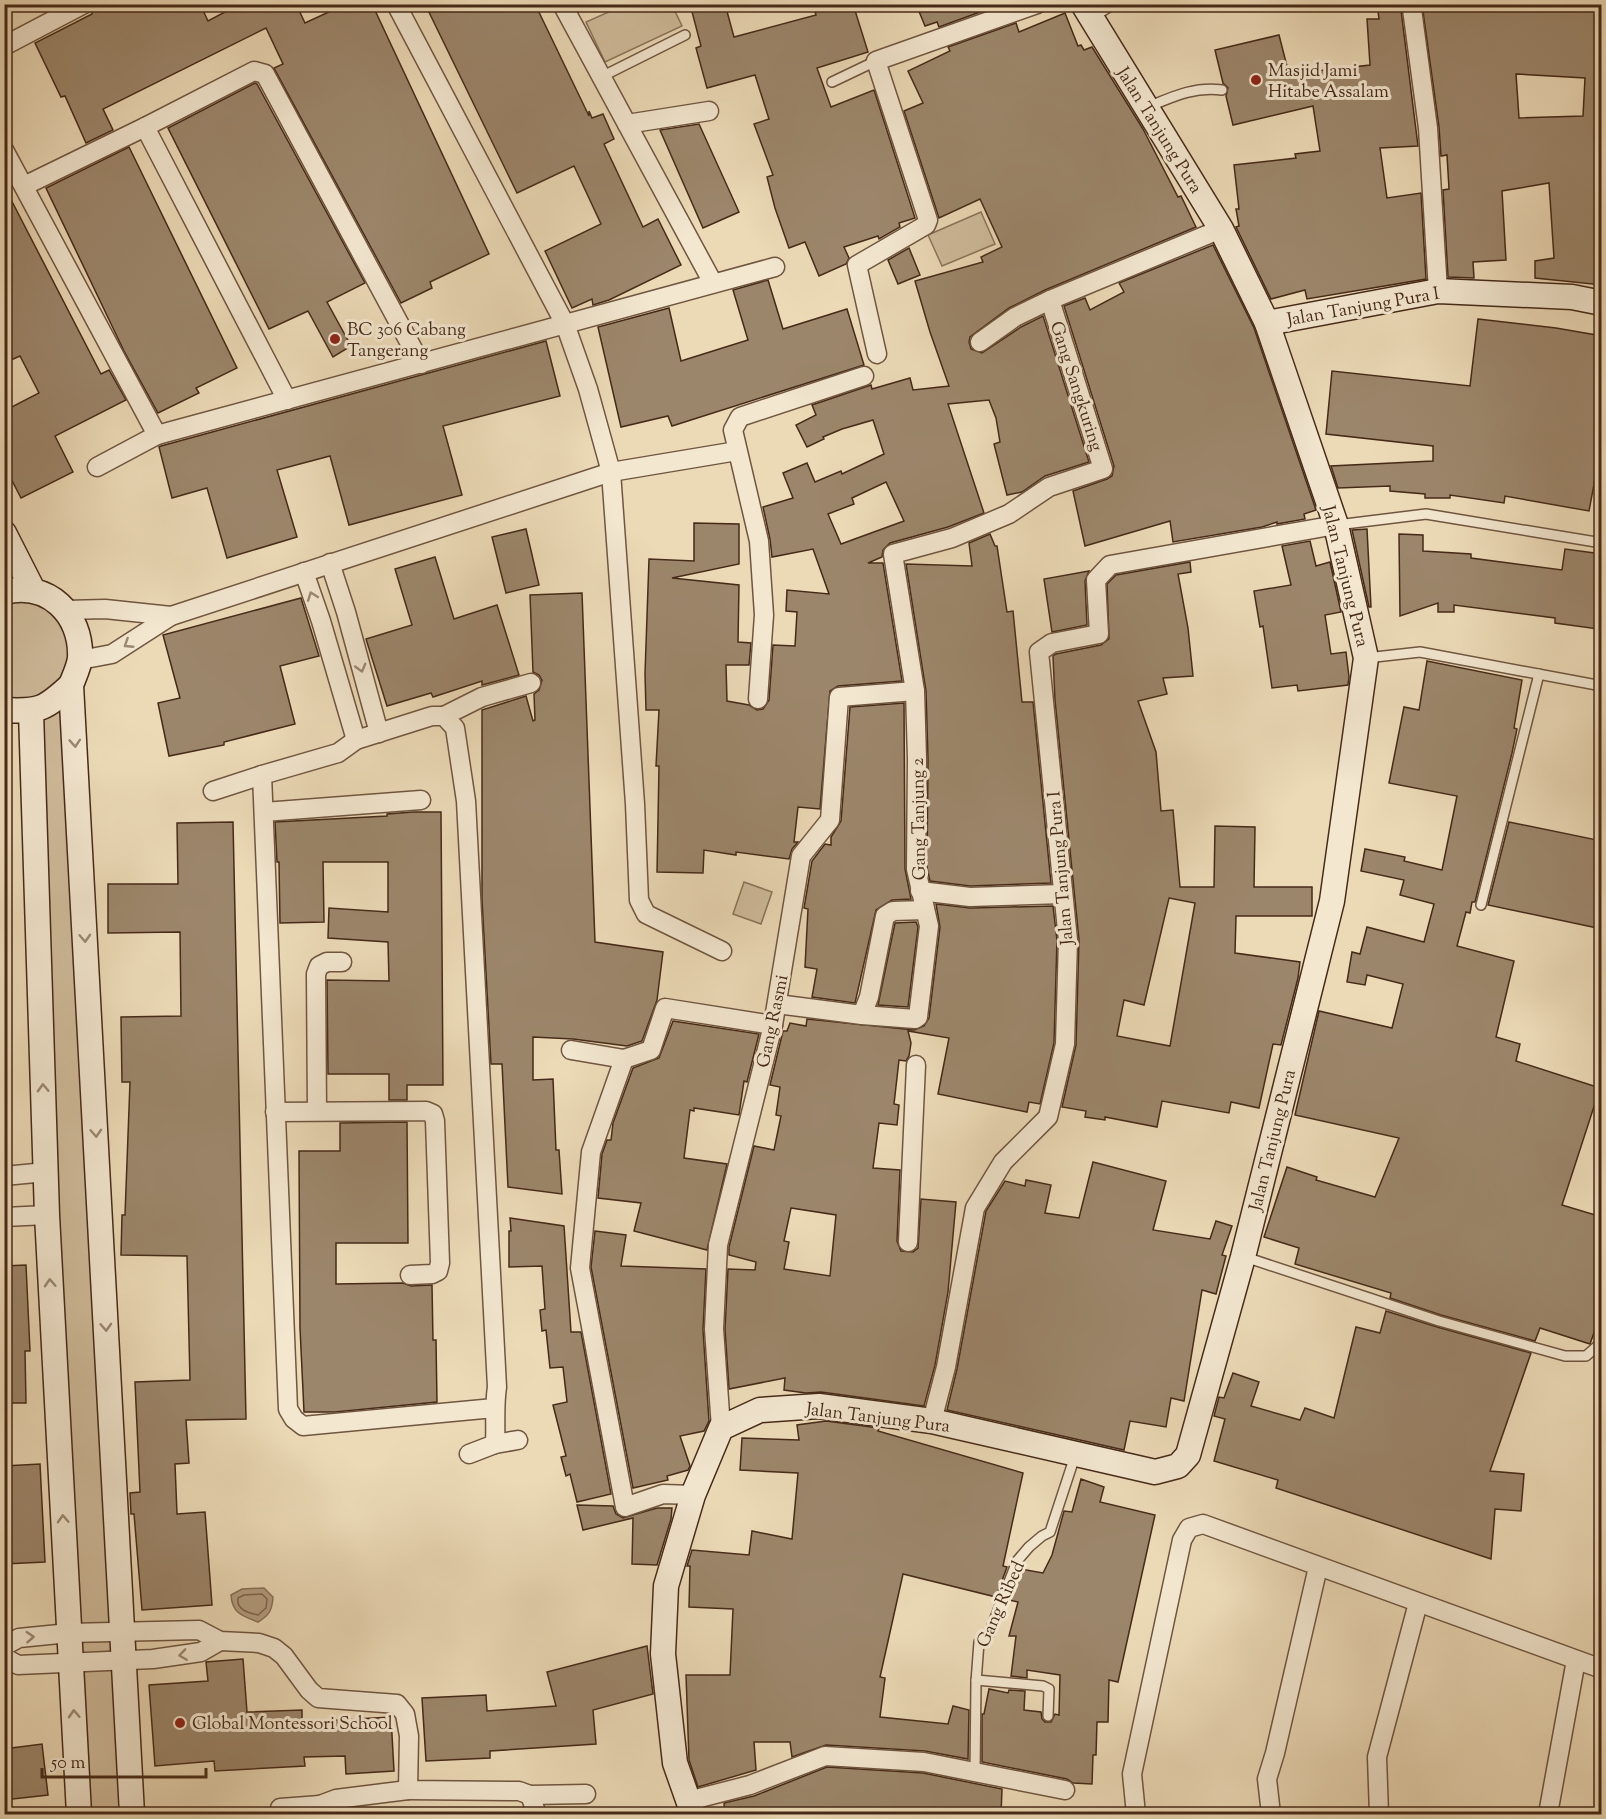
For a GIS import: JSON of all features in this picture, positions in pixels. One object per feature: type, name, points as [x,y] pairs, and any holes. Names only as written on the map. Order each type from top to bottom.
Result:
[{"type":"street","points":[[4,46],[84,4]]},
{"type":"street","points":[[396,4],[565,324],[588,389],[611,472],[635,804],[639,900],[646,914],[722,951]]},
{"type":"street","points":[[562,4],[713,284]]},
{"type":"street","points":[[877,354],[857,265],[926,225],[928,220],[876,61],[1037,4]]},
{"type":"street","points":[[1412,9],[1428,128],[1438,291]]},
{"type":"street","name":"Jalan Tanjung Pura","points":[[721,1428],[760,1410],[819,1406],[932,1421],[1155,1472],[1178,1466],[1188,1455],[1243,1257],[1332,901],[1366,658],[1336,525],[1267,323],[1221,230],[1087,11]]},
{"type":"street","points":[[24,186],[254,71],[265,74],[420,363]]},
{"type":"street","points":[[627,124],[709,111]]},
{"type":"street","points":[[145,127],[287,400]]},
{"type":"street","points":[[4,150],[158,435]]},
{"type":"street","name":"Gang Sangkuring","points":[[915,691],[893,554],[952,538],[1009,514],[1049,487],[1103,469],[1050,300],[1221,230]]},
{"type":"street","points":[[97,466],[158,435],[775,267]]},
{"type":"street","name":"Jalan Tanjung Pura I","points":[[1267,323],[1438,291],[1572,297],[1602,303]]},
{"type":"street","points":[[980,342],[1015,317],[1050,300]]},
{"type":"street","points":[[758,699],[764,615],[759,541],[733,430],[740,417],[864,376]]},
{"type":"street","points":[[80,660],[112,654],[171,616],[611,472],[737,451]]},
{"type":"street","name":"Jalan Tanjung Pura I","points":[[932,1421],[946,1367],[975,1208],[1004,1162],[1048,1117],[1065,1044],[1068,940],[1039,652],[1052,643],[1099,634],[1096,579],[1110,565],[1336,525]]},
{"type":"street","points":[[4,533],[33,590]]},
{"type":"street","points":[[330,563],[346,612],[379,733]]},
{"type":"street","points":[[304,572],[356,740]]},
{"type":"street","points":[[4,592],[17,589],[33,590],[50,597],[66,610],[78,632],[80,660],[71,685],[132,1815]]},
{"type":"street","points":[[66,610],[105,609],[171,616]]},
{"type":"street","points":[[213,791],[338,753],[356,740],[432,716],[444,716],[482,697],[531,683]]},
{"type":"street","points":[[4,710],[31,712],[49,705],[71,685]]},
{"type":"street","name":"Gang Tanjung 2","points":[[862,1015],[915,1019],[918,1017],[929,926],[915,869],[917,759],[915,691]]},
{"type":"street","name":"Gang Rasmi","points":[[721,1428],[714,1329],[718,1245],[774,1024],[801,856],[830,820],[839,697],[915,691]]},
{"type":"street","points":[[31,712],[45,1172],[79,1815]]},
{"type":"street","points":[[444,716],[455,728],[466,801],[497,1387],[494,1408],[495,1444]]},
{"type":"street","points":[[262,775],[288,1409],[294,1419],[303,1426],[494,1408]]},
{"type":"street","points":[[264,812],[421,800]]},
{"type":"street","points":[[920,891],[970,897],[1063,894]]},
{"type":"street","points":[[777,1004],[862,1015],[869,997],[885,916],[893,911],[924,910]]},
{"type":"street","points":[[317,1111],[316,974],[319,966],[327,962],[342,962]]},
{"type":"street","points":[[571,1050],[624,1059],[651,1050],[665,1008],[774,1024]]},
{"type":"street","points":[[624,1059],[591,1152],[580,1268],[625,1507],[663,1494],[693,1495]]},
{"type":"street","points":[[908,1242],[916,1065]]},
{"type":"street","points":[[275,1112],[426,1111],[439,1114],[435,1121],[440,1263],[438,1271],[432,1274],[410,1275]]},
{"type":"street","points":[[4,1176],[45,1172]]},
{"type":"street","points":[[4,1217],[47,1215]]},
{"type":"street","points":[[721,1428],[693,1495],[666,1586],[663,1654],[675,1763],[691,1808],[825,1756],[924,1762],[1065,1790]]},
{"type":"street","points":[[469,1454],[495,1444],[518,1440]]},
{"type":"street","points":[[1136,1815],[1132,1774],[1182,1540],[1189,1528],[1203,1524],[1602,1669]]},
{"type":"street","points":[[1271,1815],[1267,1779],[1318,1567]]},
{"type":"street","points":[[1379,1815],[1377,1757],[1418,1603]]},
{"type":"street","points":[[4,1646],[19,1638],[199,1630],[220,1641],[259,1643],[274,1647],[318,1698],[397,1704],[405,1714],[409,1736],[408,1790]]},
{"type":"street","points":[[4,1657],[18,1665],[153,1659],[201,1652],[220,1641]]},
{"type":"street","points":[[1548,1815],[1576,1660]]},
{"type":"street","points":[[280,1808],[318,1810],[336,1799],[408,1790],[519,1791],[530,1795],[586,1794]]},
{"type":"street","points":[[530,1795],[535,1815]]},
{"type":"lane","points":[[1087,11],[1114,4]]},
{"type":"lane","points":[[601,77],[685,35]]},
{"type":"lane","points":[[832,82],[876,61]]},
{"type":"lane","points":[[1145,107],[1193,90],[1210,88],[1222,90]]},
{"type":"lane","points":[[1336,525],[1425,514],[1602,543]]},
{"type":"lane","points":[[1366,658],[1420,652],[1602,686]]},
{"type":"lane","points":[[1481,905],[1539,674]]},
{"type":"lane","points":[[1243,1257],[1439,1321],[1565,1356],[1586,1356],[1602,1342]]},
{"type":"lane","name":"Gang Ribed","points":[[975,1773],[976,1680],[979,1642],[989,1634],[1017,1561],[1029,1547],[1050,1532],[1075,1454]]},
{"type":"lane","points":[[976,1680],[1043,1686],[1049,1689],[1048,1716]]},
{"type":"shaded area","points":[[624,5],[672,5],[682,26],[605,62],[586,22]]},
{"type":"shaded area","points":[[981,212],[995,244],[942,266],[928,235]]},
{"type":"shaded area","points":[[4,533],[33,590],[66,610],[130,1814],[79,1814],[31,712],[5,710]]},
{"type":"shaded area","points":[[744,882],[772,892],[761,924],[733,914]]},
{"type":"water","points":[[264,1588],[273,1597],[271,1609],[258,1622],[243,1616],[233,1606],[231,1595],[242,1589]]},
{"type":"building","points":[[107,4],[200,4],[208,21],[240,4],[296,4],[305,23],[346,4],[372,4],[489,254],[430,282],[432,288],[401,303],[274,68],[283,64],[266,28],[103,109],[113,130],[86,143],[65,96],[61,97],[35,43]]},
{"type":"building","points":[[425,4],[535,4],[589,116],[589,111],[592,118],[603,114],[614,139],[604,144],[643,227],[658,219],[681,265],[609,300],[593,305],[592,299],[572,308],[545,251],[601,224],[574,166],[517,193]]},
{"type":"building","points":[[690,4],[725,4],[734,37],[816,15],[813,4],[853,4],[868,52],[817,68],[831,107],[874,90],[915,218],[899,223],[900,227],[879,239],[878,236],[844,247],[849,258],[846,264],[819,276],[805,242],[789,248],[767,177],[773,175],[754,124],[769,119],[755,75],[707,88],[696,48],[701,46]]},
{"type":"building","points":[[916,4],[1002,4],[939,27],[937,22],[925,26]]},
{"type":"building","points":[[1377,4],[1402,4],[1418,146],[1380,148],[1387,198],[1421,193],[1426,279],[1307,299],[1305,290],[1271,299],[1236,227],[1239,226],[1236,209],[1239,209],[1234,165],[1296,158],[1295,154],[1320,151],[1313,106],[1233,125],[1226,96],[1228,88],[1223,83],[1215,50],[1279,35],[1289,74],[1370,65],[1367,19],[1379,19]]},
{"type":"building","points":[[1422,4],[1602,4],[1602,285],[1535,278],[1535,261],[1554,258],[1549,183],[1502,191],[1506,260],[1473,262],[1474,278],[1448,277],[1443,190],[1449,189],[1447,155],[1441,156]],"holes":[[[1516,74],[1585,78],[1583,116],[1519,118]]]},
{"type":"building","points":[[1065,13],[1078,46],[1081,45],[1084,50],[1092,47],[1143,129],[1196,227],[1045,290],[1009,308],[970,337],[971,349],[982,353],[1021,327],[1043,316],[1089,462],[1045,476],[1022,492],[1007,495],[994,444],[1000,442],[996,418],[989,400],[948,404],[984,513],[948,527],[890,543],[883,550],[882,557],[868,563],[883,563],[902,681],[838,686],[830,691],[820,809],[798,807],[794,842],[798,842],[792,849],[789,859],[704,850],[703,873],[657,872],[659,766],[656,766],[659,710],[646,710],[645,674],[649,559],[694,561],[694,523],[739,524],[739,564],[672,578],[739,585],[738,642],[751,643],[749,665],[726,665],[727,701],[749,705],[757,710],[763,709],[769,700],[773,645],[795,646],[797,612],[786,611],[787,590],[829,594],[813,549],[772,557],[763,507],[793,498],[783,473],[807,463],[815,482],[841,471],[842,474],[884,454],[873,420],[842,429],[807,447],[796,425],[816,415],[812,405],[871,385],[872,389],[910,378],[913,390],[949,386],[915,281],[983,262],[981,257],[1002,247],[980,199],[939,218],[904,111],[923,103],[908,71],[950,51],[948,47],[1016,23],[1019,32]],"holes":[[[886,482],[904,521],[841,544],[828,514],[854,504],[852,498]]]},
{"type":"building","points":[[255,83],[365,283],[327,302],[351,346],[333,357],[308,311],[269,329],[168,128]]},
{"type":"building","points":[[699,124],[739,212],[703,228],[660,130]]},
{"type":"building","points":[[129,147],[237,368],[196,388],[199,393],[158,413],[124,351],[46,188]]},
{"type":"building","points":[[4,186],[101,374],[109,370],[126,400],[55,436],[73,472],[21,498],[4,465],[4,411],[39,393],[20,356],[4,363]]},
{"type":"building","points":[[1213,245],[1254,328],[1316,510],[1304,514],[1305,519],[1277,524],[1277,522],[1262,527],[1173,542],[1170,521],[1085,546],[1073,491],[1112,476],[1114,466],[1064,306],[1085,298],[1090,310],[1124,292],[1119,283]]},
{"type":"building","points":[[909,248],[920,275],[898,284],[888,260]]},
{"type":"building","points":[[768,280],[783,329],[847,309],[864,365],[672,426],[668,416],[621,427],[598,327],[669,308],[681,361],[748,340],[733,290]]},
{"type":"building","points":[[1478,319],[1602,336],[1602,442],[1589,511],[1505,496],[1504,503],[1450,495],[1450,498],[1425,498],[1425,494],[1390,491],[1390,486],[1338,488],[1331,466],[1433,461],[1433,446],[1326,434],[1332,371],[1470,386]]},
{"type":"building","points":[[546,341],[560,396],[443,426],[462,495],[349,525],[330,456],[277,470],[297,537],[227,558],[207,488],[172,498],[159,447],[161,446]]},
{"type":"building","points":[[526,529],[539,585],[506,593],[492,537]]},
{"type":"building","points":[[1367,529],[1371,607],[1369,607],[1352,530]]},
{"type":"building","points":[[990,534],[997,546],[1007,612],[1013,611],[1022,702],[1033,702],[1051,883],[970,886],[930,881],[927,868],[926,691],[906,564],[972,566],[969,543]]},
{"type":"building","points":[[1399,534],[1423,535],[1423,551],[1471,554],[1471,558],[1562,570],[1565,549],[1602,554],[1602,599],[1598,629],[1555,623],[1555,618],[1454,605],[1454,612],[1438,612],[1438,603],[1400,616]]},
{"type":"building","points":[[1310,541],[1316,566],[1330,562],[1341,612],[1325,615],[1331,654],[1346,652],[1348,685],[1298,691],[1297,685],[1272,688],[1263,626],[1260,627],[1254,591],[1291,585],[1282,546]]},
{"type":"building","points":[[435,557],[454,619],[497,605],[519,675],[482,685],[482,681],[433,697],[431,693],[387,706],[366,639],[412,625],[395,569]]},
{"type":"building","points":[[1190,562],[1191,572],[1178,574],[1188,628],[1193,676],[1163,678],[1167,694],[1138,701],[1156,752],[1161,811],[1173,810],[1180,887],[1214,887],[1215,826],[1255,827],[1254,887],[1312,887],[1312,916],[1236,916],[1235,953],[1300,962],[1281,1045],[1273,1044],[1259,1108],[1231,1102],[1229,1113],[1162,1101],[1157,1127],[1105,1117],[1105,1120],[1085,1117],[1086,1111],[1062,1107],[1076,1045],[1079,940],[1055,700],[1053,656],[1101,645],[1109,639],[1107,584],[1116,575]],"holes":[[[1169,898],[1195,903],[1170,1046],[1117,1036],[1124,1000],[1144,1005]]]},
{"type":"building","points":[[1089,571],[1085,581],[1087,625],[1052,632],[1044,579]]},
{"type":"building","points":[[582,593],[595,942],[663,952],[657,1000],[642,1041],[627,1046],[573,1039],[533,1037],[533,1080],[553,1079],[556,1150],[559,1150],[562,1194],[508,1187],[502,1064],[491,1064],[482,900],[482,710],[526,696],[533,721],[535,720],[534,694],[539,690],[542,680],[533,672],[530,595]]},
{"type":"building","points":[[301,598],[319,656],[280,666],[295,724],[224,742],[224,745],[169,756],[158,703],[180,698],[163,635]]},
{"type":"building","points":[[1427,661],[1522,680],[1512,753],[1475,902],[1472,902],[1470,913],[1466,912],[1457,946],[1514,961],[1496,1037],[1520,1044],[1516,1061],[1600,1088],[1562,1205],[1602,1217],[1602,1310],[1590,1344],[1540,1328],[1535,1341],[1441,1315],[1390,1298],[1391,1293],[1295,1264],[1299,1248],[1264,1237],[1287,1167],[1317,1177],[1316,1180],[1375,1197],[1399,1138],[1295,1115],[1319,1011],[1392,1028],[1403,984],[1367,975],[1365,985],[1347,982],[1352,952],[1360,954],[1367,927],[1424,942],[1434,904],[1400,895],[1404,880],[1361,871],[1365,849],[1405,857],[1404,861],[1442,870],[1457,796],[1389,783],[1404,707],[1419,710]]},
{"type":"building","points":[[904,703],[905,869],[911,899],[892,900],[876,910],[855,1003],[812,997],[817,969],[805,967],[808,909],[804,908],[812,861],[825,844],[831,845],[831,837],[841,821],[850,707]]},
{"type":"building","points":[[441,812],[443,1085],[407,1085],[407,1100],[389,1100],[389,1074],[328,1074],[327,980],[389,981],[388,942],[328,938],[329,908],[388,912],[388,862],[323,862],[324,922],[280,923],[279,862],[277,862],[275,822],[387,816],[387,814]]},
{"type":"building","points":[[233,822],[246,1419],[186,1420],[189,1463],[175,1464],[177,1514],[205,1512],[212,1605],[142,1610],[134,1514],[131,1514],[130,1493],[140,1492],[135,1382],[190,1380],[187,1256],[121,1255],[122,1215],[125,1215],[130,1082],[122,1082],[121,1017],[181,1016],[180,932],[108,933],[108,884],[178,884],[177,823]]},
{"type":"building","points":[[1509,822],[1602,841],[1602,929],[1488,905]]},
{"type":"building","points":[[936,904],[970,908],[1053,906],[1057,940],[1054,1043],[1040,1104],[1029,1102],[1027,1112],[938,1094],[949,1038],[908,1031],[911,1043],[909,1056],[906,1061],[899,1060],[894,1104],[899,1105],[897,1125],[879,1123],[873,1168],[900,1170],[897,1241],[901,1251],[913,1252],[918,1248],[921,1199],[956,1202],[948,1292],[935,1365],[924,1406],[821,1392],[806,1393],[784,1390],[785,1378],[729,1389],[725,1329],[728,1269],[755,1270],[756,1262],[729,1255],[729,1247],[754,1146],[774,1150],[781,1116],[776,1115],[780,1087],[770,1085],[783,1031],[787,1031],[790,1023],[806,1026],[807,1019],[914,1030],[924,1026],[929,1018],[940,927]],"holes":[[[791,1208],[836,1215],[830,1276],[784,1269],[789,1242],[784,1241]]]},
{"type":"building","points":[[916,922],[918,927],[908,1007],[878,1005],[895,923]]},
{"type":"building","points":[[673,1021],[759,1034],[747,1082],[744,1081],[739,1115],[694,1108],[694,1111],[690,1110],[684,1158],[727,1164],[707,1250],[634,1231],[641,1203],[598,1198],[602,1154],[607,1140],[611,1140],[613,1123],[633,1068],[659,1058]]},
{"type":"building","points":[[407,1122],[408,1243],[336,1243],[336,1284],[432,1285],[437,1402],[335,1412],[304,1412],[300,1328],[299,1151],[340,1151],[340,1123]]},
{"type":"building","points":[[1093,1162],[1166,1181],[1153,1230],[1210,1239],[1216,1221],[1232,1226],[1222,1255],[1226,1256],[1216,1294],[1202,1290],[1184,1401],[1171,1398],[1166,1427],[1130,1421],[1124,1450],[947,1410],[957,1369],[986,1211],[1005,1181],[1025,1186],[1026,1180],[1051,1185],[1045,1213],[1079,1218]]},
{"type":"building","points":[[510,1218],[564,1226],[571,1332],[581,1332],[611,1494],[577,1502],[570,1474],[566,1476],[561,1457],[566,1456],[553,1405],[567,1402],[563,1367],[550,1368],[546,1330],[542,1331],[540,1310],[545,1309],[542,1266],[509,1267]]},
{"type":"building","points":[[595,1231],[626,1235],[621,1266],[706,1269],[703,1330],[709,1421],[704,1431],[680,1436],[690,1466],[688,1470],[667,1476],[668,1480],[633,1488],[591,1267]]},
{"type":"building","points":[[26,1265],[30,1351],[25,1351],[26,1403],[4,1403],[4,1266]]},
{"type":"building","points":[[1386,1311],[1531,1353],[1490,1471],[1524,1474],[1521,1511],[1495,1509],[1491,1559],[1276,1488],[1278,1480],[1214,1461],[1225,1419],[1214,1416],[1219,1397],[1224,1398],[1233,1373],[1259,1382],[1251,1406],[1300,1420],[1305,1408],[1334,1418],[1356,1327],[1380,1333]]},
{"type":"building","points":[[826,1421],[879,1428],[878,1431],[1023,1473],[1003,1566],[1007,1567],[996,1597],[903,1574],[880,1677],[885,1678],[880,1717],[948,1724],[953,1706],[969,1710],[968,1759],[925,1751],[826,1745],[792,1757],[790,1742],[754,1742],[756,1770],[698,1787],[689,1760],[686,1675],[730,1675],[733,1609],[689,1607],[690,1566],[687,1566],[692,1550],[749,1555],[752,1531],[792,1539],[798,1473],[740,1470],[742,1438],[799,1440],[797,1425]]},
{"type":"building","points":[[40,1464],[45,1562],[4,1564],[4,1466]]},
{"type":"building","points":[[1081,1479],[1104,1487],[1100,1502],[1155,1515],[1118,1682],[1109,1680],[1108,1722],[1097,1722],[1092,1784],[1073,1783],[1067,1779],[982,1762],[982,1714],[984,1714],[989,1689],[1008,1693],[1009,1690],[1025,1691],[1024,1710],[1041,1712],[1045,1722],[1051,1722],[1055,1714],[1059,1715],[1060,1675],[1027,1670],[1027,1678],[1011,1676],[1016,1636],[1009,1636],[1018,1602],[1009,1600],[1021,1569],[1043,1573],[1052,1555],[1064,1511],[1072,1512]]},
{"type":"building","points":[[577,1505],[613,1506],[616,1514],[623,1518],[657,1508],[672,1508],[671,1519],[657,1565],[632,1564],[633,1518],[583,1530]]},
{"type":"building","points":[[647,1646],[653,1694],[593,1710],[596,1744],[490,1751],[490,1758],[426,1761],[422,1698],[486,1695],[487,1711],[556,1706],[547,1672]]},
{"type":"building","points":[[243,1659],[247,1712],[302,1710],[302,1722],[391,1717],[394,1771],[346,1774],[345,1756],[304,1757],[305,1766],[215,1771],[214,1761],[155,1766],[149,1685],[208,1681],[206,1662]]},
{"type":"building","points":[[42,1744],[48,1795],[4,1800],[4,1749]]},
{"type":"building","points":[[827,1767],[923,1773],[1002,1789],[1001,1815],[725,1815],[724,1803],[754,1796]]},
{"type":"place","name":"Masjid Jami Hitabe Assalam","points":[[1256,80]]},
{"type":"place","name":"BC 306 Cabang Tangerang","points":[[335,339]]},
{"type":"place","name":"Global Montessori School","points":[[180,1723]]}]
